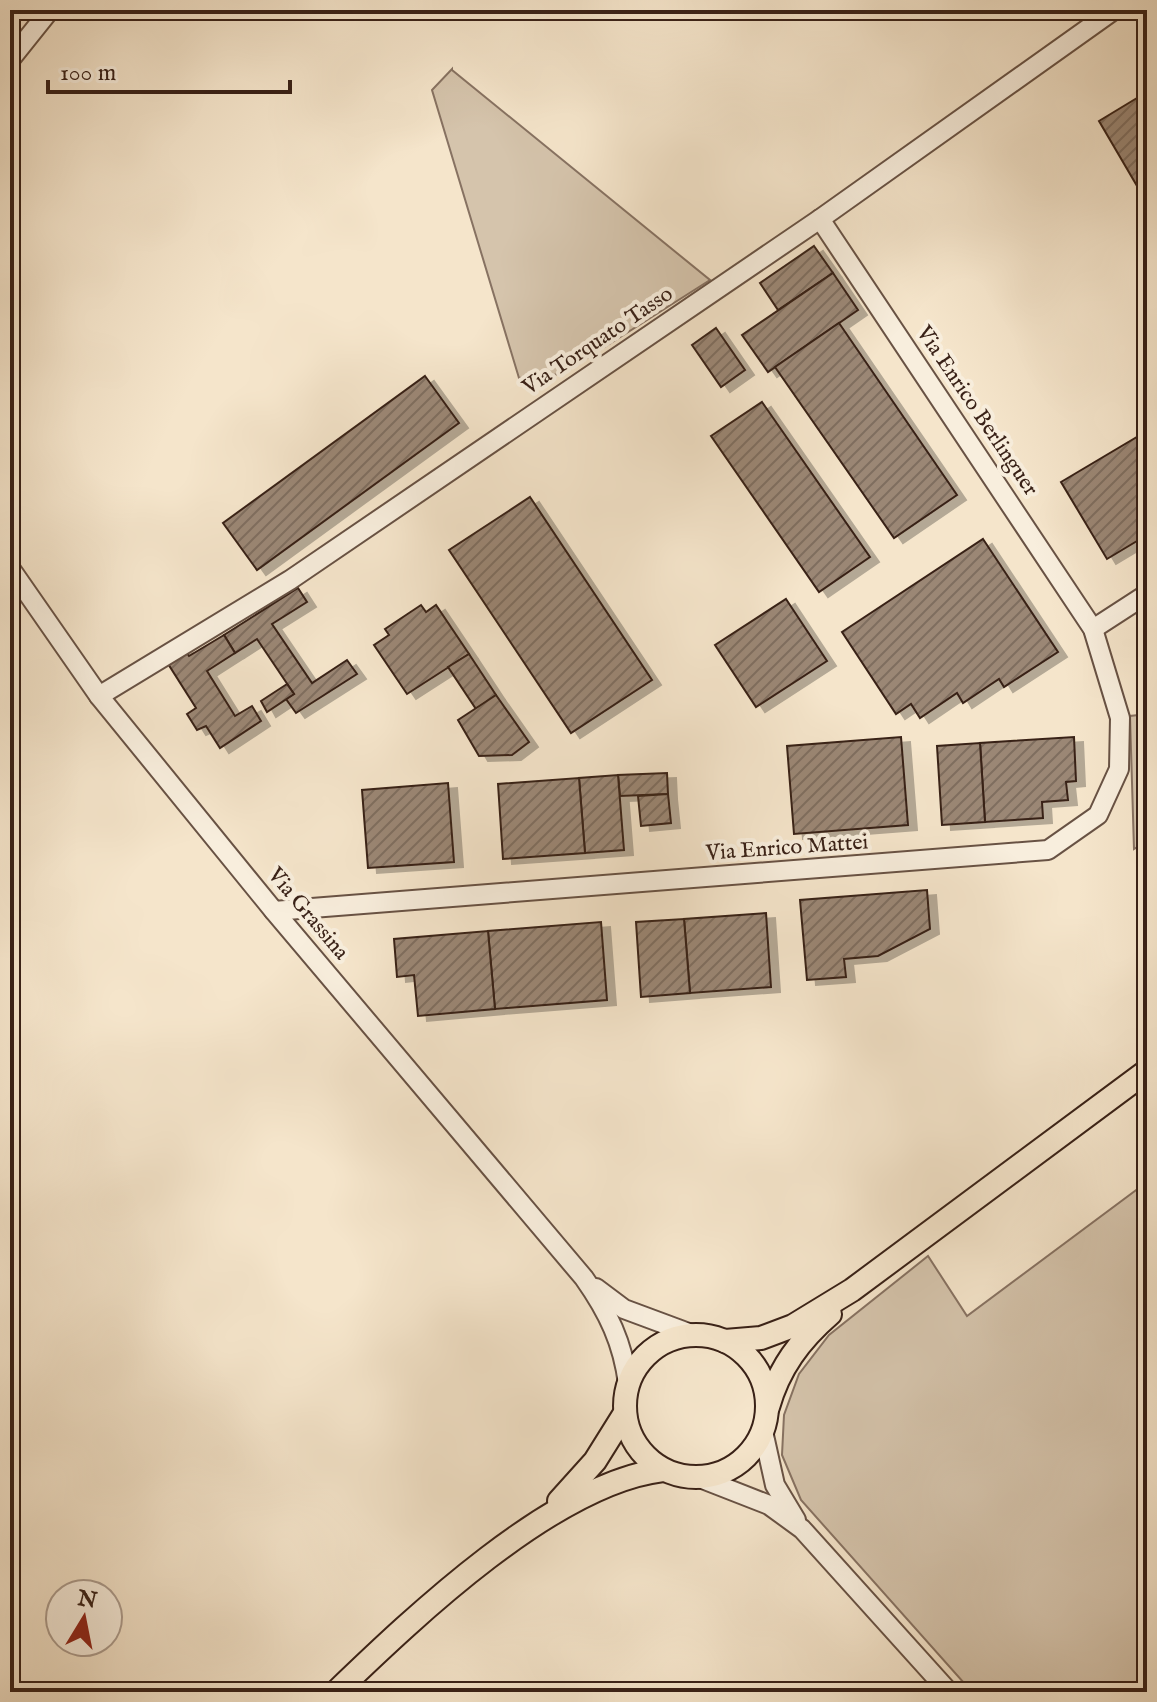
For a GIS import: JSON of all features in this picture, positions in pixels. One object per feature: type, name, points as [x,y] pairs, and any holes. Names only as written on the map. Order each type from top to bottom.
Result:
[{"type":"main road","points":[[852,1290],[795,1348],[774,1385],[763,1431],[739,1464],[700,1478],[663,1470],[646,1457],[631,1437],[625,1413],[628,1384],[651,1351],[664,1343],[694,1335],[725,1341],[761,1338],[793,1326],[852,1290],[1147,1071]]},
{"type":"main road","points":[[725,1341],[743,1353],[759,1372],[768,1408]]},
{"type":"main road","points":[[336,1692],[399,1632],[552,1511],[595,1461],[625,1413]]},
{"type":"main road","points":[[552,1511],[607,1483],[663,1470]]},
{"type":"street","points":[[10,60],[50,10]]},
{"type":"street","name":"Via Torquato Tasso","points":[[99,696],[290,580],[820,219],[1114,10]]},
{"type":"street","name":"Via Enrico Berlinguer","points":[[820,219],[1093,629]]},
{"type":"street","name":"Via Grassina","points":[[10,568],[99,696],[274,911],[584,1278],[612,1322],[621,1345],[628,1384]]},
{"type":"street","points":[[1093,629],[1147,594]]},
{"type":"street","name":"Via Enrico Mattei","points":[[274,911],[1048,850],[1098,815],[1119,769],[1120,718],[1093,629]]},
{"type":"street","name":"Via Grassina","points":[[584,1278],[624,1309],[694,1335]]},
{"type":"street","points":[[763,1431],[775,1485],[802,1529],[949,1692]]},
{"type":"street","points":[[700,1478],[769,1505],[802,1529]]},
{"type":"shaded area","points":[[452,69],[710,280],[562,374],[519,378],[432,90]]},
{"type":"shaded area","points":[[1147,714],[1147,841],[1134,849],[1130,716]]},
{"type":"shaded area","points":[[1147,1182],[1147,1692],[972,1692],[801,1500],[782,1455],[784,1415],[799,1374],[829,1335],[928,1256],[967,1316]]},
{"type":"building","points":[[1147,92],[1147,203],[1099,121]]},
{"type":"building","points":[[814,246],[833,273],[778,310],[760,283]]},
{"type":"building","points":[[833,273],[858,310],[768,372],[742,335]]},
{"type":"building","points":[[839,323],[957,495],[894,538],[775,367]]},
{"type":"building","points":[[716,328],[745,370],[721,387],[692,345]]},
{"type":"building","points":[[425,376],[459,423],[257,570],[223,523]]},
{"type":"building","points":[[762,402],[870,557],[819,592],[711,436]]},
{"type":"building","points":[[1147,431],[1147,535],[1107,559],[1061,482]]},
{"type":"building","points":[[530,497],[652,680],[571,733],[449,550]]},
{"type":"building","points":[[983,539],[1058,652],[1004,687],[999,679],[963,703],[957,693],[920,718],[911,704],[896,714],[842,632]]},
{"type":"building","points":[[298,588],[307,602],[272,624],[312,683],[347,660],[357,674],[296,713],[286,699],[294,694],[257,639],[235,653],[224,635]]},
{"type":"building","points":[[786,599],[827,661],[756,707],[715,645]]},
{"type":"building","points":[[421,605],[426,612],[436,605],[469,654],[407,694],[374,645],[389,635],[385,629]]},
{"type":"building","points":[[224,635],[235,653],[207,671],[235,716],[252,706],[261,721],[220,748],[206,726],[197,730],[187,714],[196,708],[165,659],[184,648],[189,656]]},
{"type":"building","points":[[469,654],[496,695],[476,709],[448,667]]},
{"type":"building","points":[[287,684],[294,694],[267,712],[261,701]]},
{"type":"building","points":[[496,695],[529,742],[512,755],[479,756],[458,720]]},
{"type":"building","points":[[901,737],[908,825],[794,834],[787,746]]},
{"type":"building","points":[[1074,737],[1076,781],[1066,782],[1068,800],[1042,802],[1043,818],[985,822],[980,743]]},
{"type":"building","points":[[980,743],[985,822],[942,825],[937,746]]},
{"type":"building","points":[[667,773],[668,794],[620,796],[618,775]]},
{"type":"building","points":[[618,775],[624,850],[585,853],[579,778]]},
{"type":"building","points":[[579,778],[585,853],[503,859],[498,784]]},
{"type":"building","points":[[448,783],[454,862],[368,868],[362,790]]},
{"type":"building","points":[[668,794],[671,823],[641,826],[638,796]]},
{"type":"building","points":[[927,890],[930,929],[878,956],[844,959],[846,977],[807,980],[800,900]]},
{"type":"building","points":[[766,913],[771,987],[690,993],[684,919]]},
{"type":"building","points":[[684,919],[690,993],[641,997],[636,922]]},
{"type":"building","points":[[601,922],[607,1000],[495,1009],[488,931]]},
{"type":"building","points":[[488,931],[495,1009],[418,1016],[414,975],[397,977],[394,939]]}]
